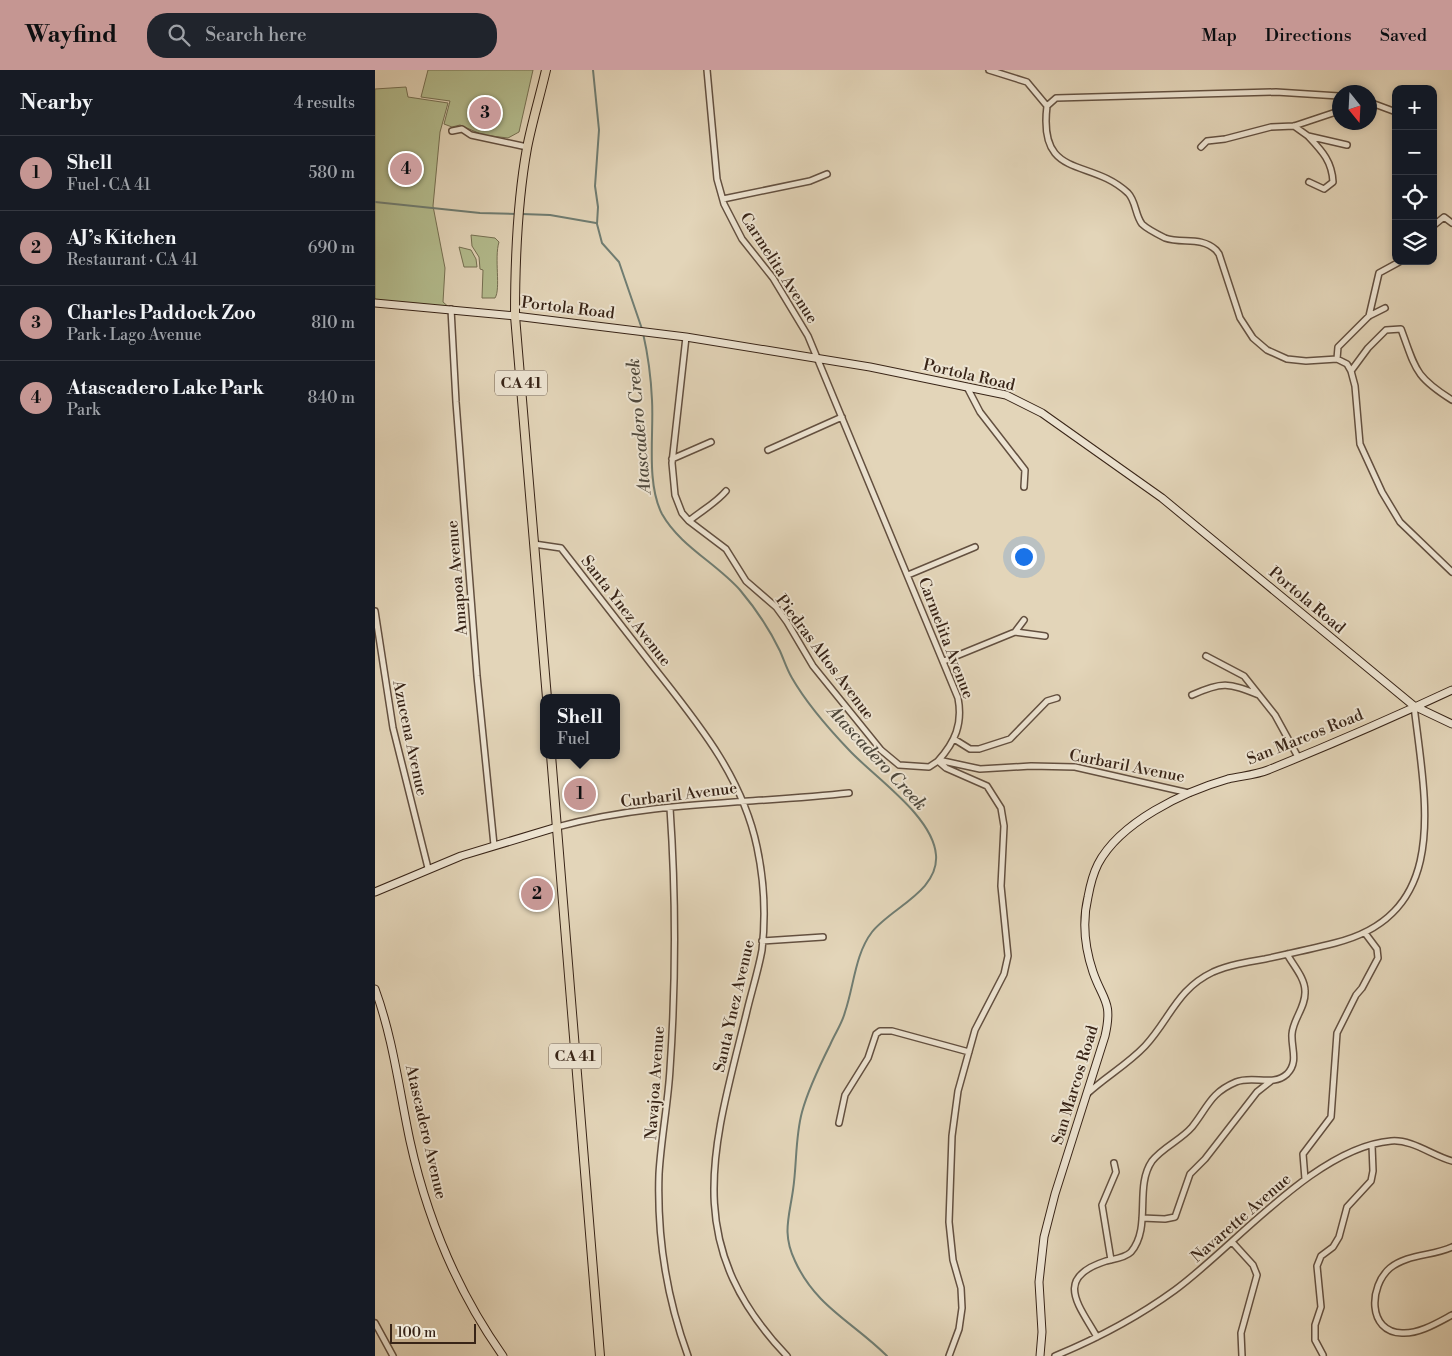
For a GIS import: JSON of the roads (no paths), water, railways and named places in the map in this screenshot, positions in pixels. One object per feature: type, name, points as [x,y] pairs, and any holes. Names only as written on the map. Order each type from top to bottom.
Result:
[{"type":"main road","name":"CA 41","points":[[546,70],[527,148],[515,255],[515,316],[547,694]]},
{"type":"main road","name":"CA 41","points":[[551,759],[600,1356]]},
{"type":"street","name":"Carmelita Avenue","points":[[707,70],[717,178],[723,199],[742,239],[792,306],[817,358],[955,688],[961,710],[959,723],[954,739],[938,761]]},
{"type":"street","points":[[989,70],[1027,82],[1047,106],[1050,145],[1063,162],[1099,174],[1115,182],[1130,195],[1142,224],[1159,235],[1167,238],[1201,241],[1216,250],[1240,318],[1253,338],[1267,350],[1287,359],[1306,361],[1343,360],[1351,371],[1355,386],[1360,444],[1382,492],[1400,522],[1452,572]]},
{"type":"street","points":[[1047,106],[1056,98],[1114,98],[1197,92],[1276,92],[1332,96]]},
{"type":"street","points":[[1377,105],[1392,111]]},
{"type":"street","points":[[1201,147],[1207,141],[1225,139],[1271,127],[1294,126],[1332,113]]},
{"type":"street","points":[[1294,126],[1308,136],[1325,154],[1332,169],[1333,182],[1324,189],[1309,182]]},
{"type":"street","points":[[452,131],[462,129],[471,135],[527,148]]},
{"type":"street","points":[[1308,136],[1347,145]]},
{"type":"street","points":[[723,199],[811,181],[827,174]]},
{"type":"street","points":[[1437,223],[1444,217],[1452,223]]},
{"type":"street","points":[[1369,316],[1379,273],[1394,265]]},
{"type":"street","name":"Portola Road","points":[[375,303],[451,309],[686,337],[817,358],[967,386],[995,392],[1031,406],[1148,488],[1414,706],[1452,724]]},
{"type":"street","points":[[1337,359],[1338,347],[1369,316],[1385,308]]},
{"type":"street","name":"Amapoa Avenue","points":[[451,309],[475,647],[494,845]]},
{"type":"street","points":[[1351,371],[1368,348],[1386,330],[1401,329],[1417,373],[1433,388],[1452,400]]},
{"type":"street","name":"Piedras Altos Avenue","points":[[686,337],[673,458],[675,495],[682,513],[689,522],[726,549],[746,580],[776,607],[813,666],[881,750],[899,765],[929,767],[938,761]]},
{"type":"street","points":[[967,386],[980,412],[1025,470],[1024,487]]},
{"type":"street","points":[[768,450],[842,418]]},
{"type":"street","points":[[673,458],[711,442]]},
{"type":"street","points":[[689,522],[704,508],[719,500],[726,490]]},
{"type":"street","name":"Santa Ynez Avenue","points":[[534,544],[561,548],[700,726],[721,757],[743,801],[756,844],[761,870],[764,896],[762,940],[757,974],[719,1124],[713,1179],[714,1207],[717,1234],[733,1280],[759,1324],[787,1356]]},
{"type":"street","points":[[908,575],[975,547]]},
{"type":"street","name":"Azucena Avenue","points":[[375,611],[393,728],[428,868]]},
{"type":"street","points":[[1015,632],[1024,620]]},
{"type":"street","points":[[944,661],[1015,632],[1045,636]]},
{"type":"street","points":[[1206,656],[1244,676],[1275,715],[1298,757]]},
{"type":"street","points":[[1192,695],[1216,684],[1240,687],[1259,696]]},
{"type":"street","name":"San Marcos Road","points":[[1040,1356],[1042,1332],[1039,1282],[1044,1237],[1055,1194],[1109,1016],[1107,1000],[1093,972],[1085,930],[1088,897],[1097,866],[1120,836],[1136,823],[1191,793],[1227,780],[1266,771],[1452,690]]},
{"type":"street","points":[[954,739],[970,749],[979,750],[1010,739],[1047,701],[1057,698]]},
{"type":"street","points":[[1086,1095],[1105,1077],[1127,1063],[1141,1050],[1176,1002],[1196,982],[1230,966],[1350,939],[1365,933],[1387,920],[1403,905],[1415,887],[1422,866],[1425,814],[1414,706]]},
{"type":"street","points":[[938,761],[987,786],[998,802],[1003,817],[1001,886],[1007,946],[1007,965],[980,1017],[959,1091],[949,1168],[949,1222],[953,1260],[961,1288],[962,1308],[959,1329],[949,1356]]},
{"type":"street","name":"Curbaril Avenue","points":[[938,761],[980,770],[1031,766],[1075,767],[1191,793]]},
{"type":"street","name":"Curbaril Avenue","points":[[375,892],[428,868],[494,845],[583,821],[670,808],[849,793]]},
{"type":"street","name":"Navajoa Avenue","points":[[670,808],[675,888],[673,1001],[670,1069],[659,1173],[660,1218],[665,1265],[673,1305],[688,1356]]},
{"type":"street","points":[[1305,1179],[1303,1154],[1331,1117],[1337,1033],[1355,995],[1362,988],[1378,958],[1377,949],[1365,933]]},
{"type":"street","points":[[762,940],[823,937]]},
{"type":"street","points":[[1142,1218],[1165,1219],[1175,1217],[1190,1174],[1205,1159],[1257,1092],[1271,1081],[1285,1075],[1291,1067],[1294,1056],[1292,1033],[1305,998],[1304,985],[1287,954]]},
{"type":"street","name":"Atascadero Avenue","points":[[375,989],[395,1053],[410,1140],[423,1193],[438,1235],[465,1295],[503,1356]]},
{"type":"street","points":[[839,1123],[845,1095],[868,1058],[876,1034],[880,1031],[891,1031],[969,1052]]},
{"type":"street","points":[[1097,1337],[1077,1306],[1075,1289],[1083,1273],[1092,1266],[1122,1257],[1131,1251],[1142,1218],[1142,1203],[1151,1163],[1192,1127],[1207,1102],[1236,1082],[1251,1078],[1271,1081]]},
{"type":"street","name":"Navarette Avenue","points":[[1055,1356],[1097,1337],[1174,1291],[1233,1243],[1305,1179],[1330,1162],[1358,1149],[1392,1141],[1401,1142],[1452,1161]]},
{"type":"street","points":[[1323,1355],[1315,1340],[1315,1325],[1321,1307],[1317,1266],[1321,1256],[1333,1247],[1339,1237],[1347,1207],[1371,1182],[1373,1145]]},
{"type":"street","points":[[1111,1260],[1102,1205],[1116,1172],[1113,1163]]},
{"type":"street","points":[[1233,1243],[1253,1265],[1257,1275],[1241,1333],[1242,1356]]},
{"type":"street","points":[[1452,1247],[1437,1253],[1408,1259],[1389,1269],[1378,1286],[1375,1306],[1376,1317],[1381,1325],[1390,1331],[1402,1333],[1424,1328],[1452,1315]]},
{"type":"street","points":[[375,1323],[393,1356]]},
{"type":"waterway","name":"Atascadero Creek","points":[[593,70],[599,130],[595,186],[598,207],[597,224],[602,243],[619,262],[642,329]]},
{"type":"waterway","points":[[375,202],[480,213],[517,214]]},
{"type":"waterway","points":[[522,214],[550,215],[596,223]]},
{"type":"waterway","name":"Atascadero Creek","points":[[643,333],[652,391],[652,473],[657,502],[662,514],[678,536],[730,580],[746,597],[767,627],[790,675],[811,706],[849,750],[914,812],[925,826],[932,840],[936,855],[935,868],[930,879],[912,898],[880,923],[872,932],[862,950],[844,1016],[814,1078],[802,1112],[798,1132],[788,1226],[791,1251],[813,1290],[836,1313],[887,1356]]},
{"type":"place","name":"Charles Paddock Zoo","points":[[485,113]]},
{"type":"place","name":"Atascadero Lake Park","points":[[406,169]]},
{"type":"place","name":"Shell","points":[[580,794]]},
{"type":"place","name":"AJ’s Kitchen","points":[[537,894]]}]
